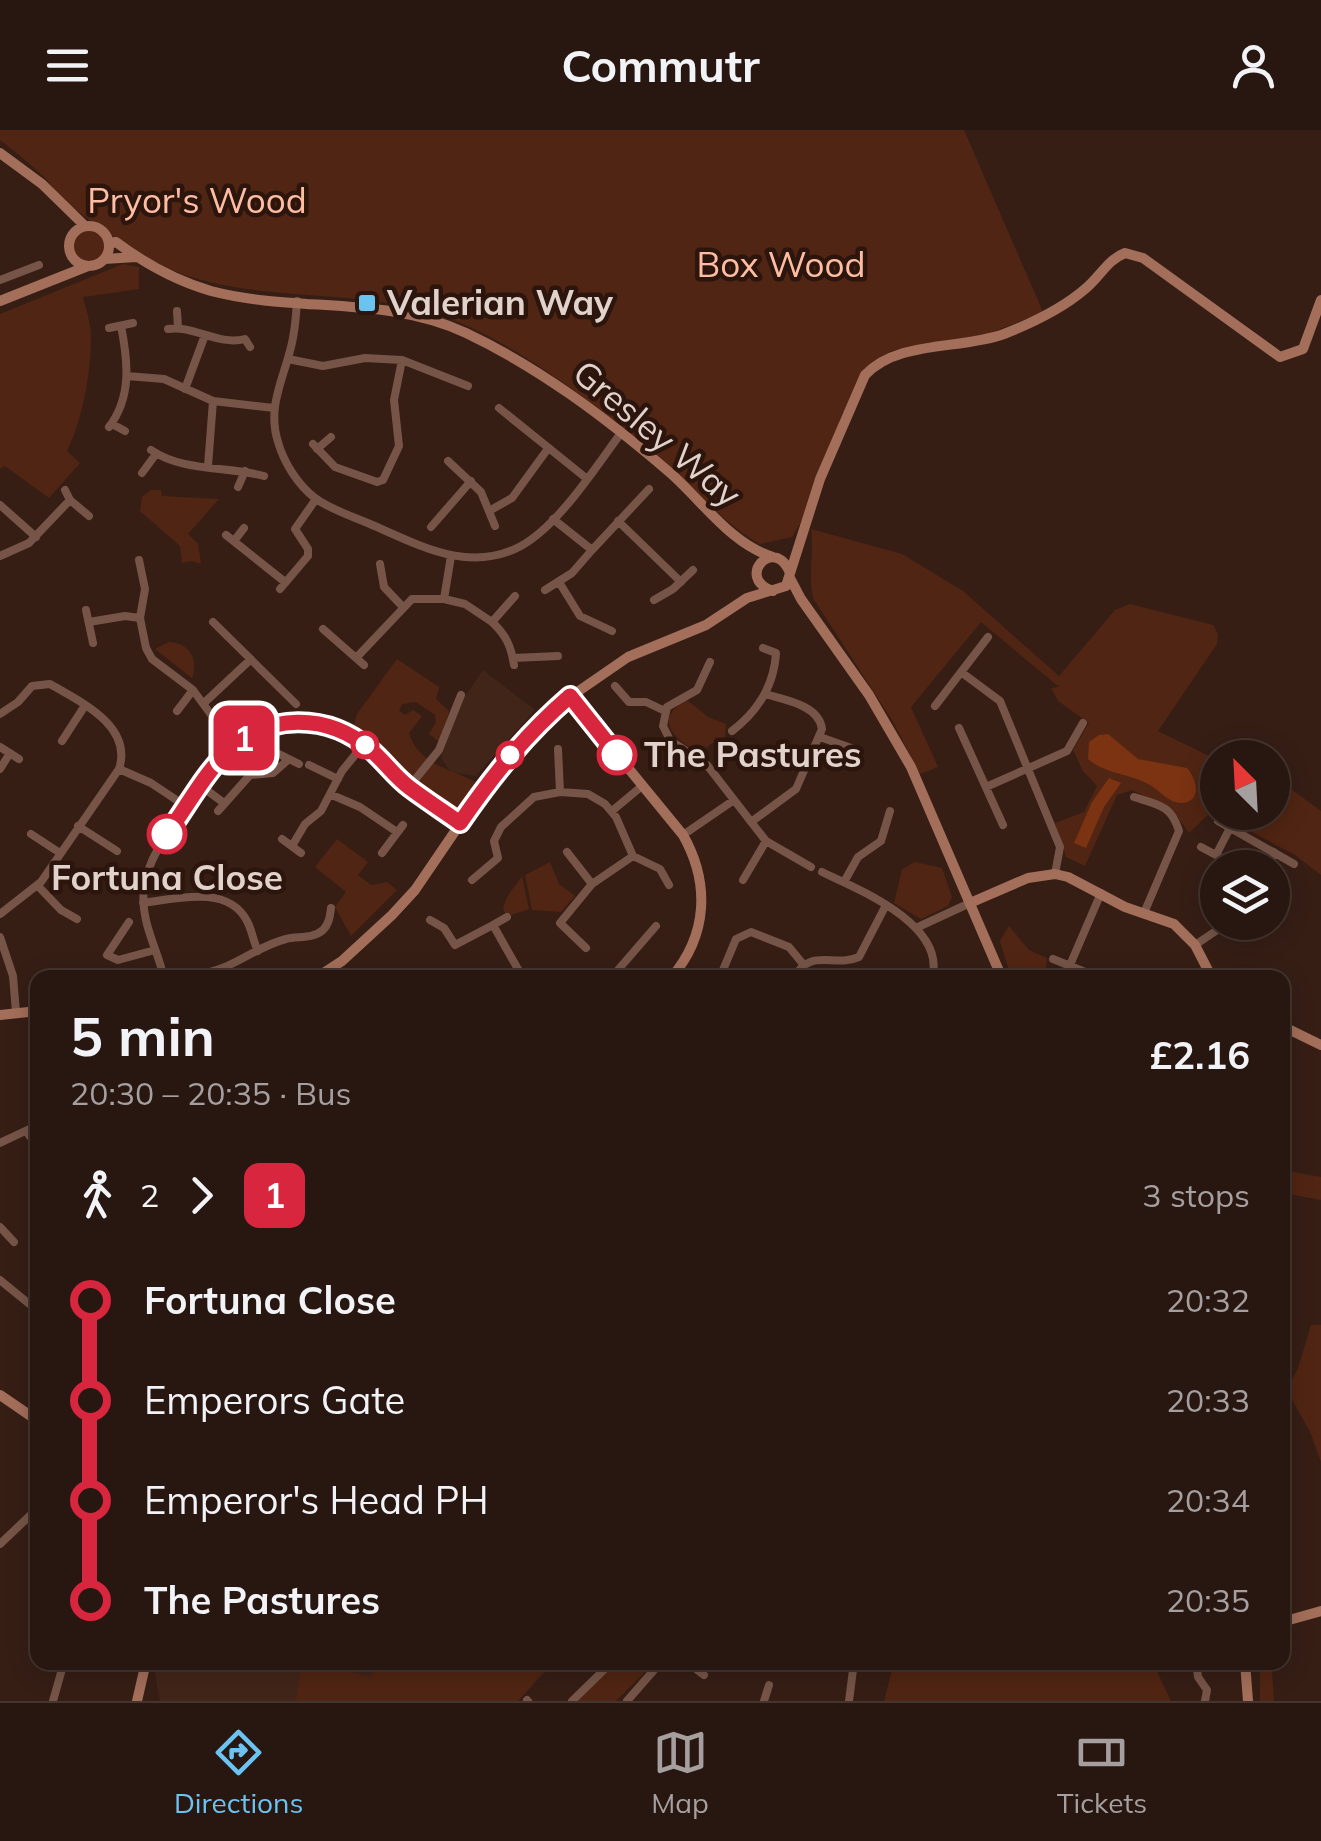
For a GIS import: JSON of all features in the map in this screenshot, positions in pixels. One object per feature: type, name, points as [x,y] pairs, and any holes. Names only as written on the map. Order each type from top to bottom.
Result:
[{"type":"street","points":[[0,154],[42,184],[85,226],[103,232],[109,243],[104,259]]},
{"type":"street","points":[[56,279],[67,262],[72,234],[62,206]]},
{"type":"street","points":[[72,234],[85,226]]},
{"type":"street","name":"Gresley Way","points":[[109,243],[116,242],[177,278],[210,290],[397,311],[462,331],[525,365],[622,433],[743,543],[774,557]]},
{"type":"street","points":[[70,252],[77,262],[89,266]]},
{"type":"street","points":[[328,970],[392,915],[414,890],[494,774],[528,734],[570,696],[617,663],[706,625],[747,598],[776,591],[790,576],[820,479],[865,375],[892,355],[984,341],[1010,331],[1072,300],[1090,286],[1109,262],[1125,253],[1143,258],[1280,357],[1303,349],[1321,300]]},
{"type":"street","points":[[0,301],[104,259],[136,257]]},
{"type":"street","points":[[0,280],[39,265]]},
{"type":"street","points":[[297,302],[288,359],[278,382],[274,408],[278,442],[286,463],[316,499],[451,556],[486,557],[510,551],[532,539],[553,520],[622,433]]},
{"type":"street","points":[[177,311],[173,328],[228,341],[248,339]]},
{"type":"street","points":[[109,328],[133,323]]},
{"type":"street","points":[[121,326],[127,376],[121,409],[111,426],[126,431]]},
{"type":"street","points":[[185,389],[205,336]]},
{"type":"street","points":[[288,359],[323,366],[365,358],[402,360],[465,385],[457,398]]},
{"type":"street","points":[[330,437],[315,446],[342,472],[374,482],[383,480],[400,446],[394,400],[402,360]]},
{"type":"street","points":[[127,376],[154,377],[213,401],[274,408]]},
{"type":"street","points":[[208,466],[213,401]]},
{"type":"street","points":[[498,408],[524,423],[547,450],[586,478]]},
{"type":"street","points":[[489,511],[512,498],[547,450]]},
{"type":"street","points":[[142,474],[154,452],[180,464],[264,476]]},
{"type":"street","points":[[448,461],[481,492],[495,526]]},
{"type":"street","points":[[238,487],[245,471]]},
{"type":"street","points":[[431,527],[471,482]]},
{"type":"street","points":[[544,590],[582,565],[649,489]]},
{"type":"street","points":[[64,490],[90,516]]},
{"type":"street","points":[[630,492],[639,500]]},
{"type":"street","points":[[244,528],[230,538],[283,585],[308,556],[308,549],[295,530],[316,499]]},
{"type":"street","points":[[0,556],[36,538],[70,500]]},
{"type":"street","points":[[0,506],[36,538]]},
{"type":"street","points":[[430,511],[438,519]]},
{"type":"street","points":[[553,520],[592,550]]},
{"type":"street","points":[[618,521],[680,582]]},
{"type":"street","name":"Gresley Way","points":[[743,543],[756,573]]},
{"type":"street","points":[[747,598],[761,562],[798,544]]},
{"type":"street","points":[[444,600],[451,556]]},
{"type":"street","points":[[774,557],[785,561],[801,600],[885,719],[911,767],[999,970]]},
{"type":"street","points":[[380,564],[384,587],[402,606]]},
{"type":"street","points":[[137,566],[146,597],[140,618],[146,648],[152,659],[193,690],[234,746]]},
{"type":"street","points":[[654,600],[693,570]]},
{"type":"street","points":[[756,573],[763,588],[801,600]]},
{"type":"street","points":[[559,582],[580,616],[608,629],[607,614]]},
{"type":"street","points":[[492,622],[515,596]]},
{"type":"street","points":[[323,629],[360,662],[402,606],[417,597],[444,600],[465,604],[504,632],[513,662],[558,656]]},
{"type":"street","points":[[86,610],[92,643]]},
{"type":"street","points":[[89,622],[124,616],[140,618]]},
{"type":"street","points":[[213,622],[296,704]]},
{"type":"street","points":[[936,706],[988,637]]},
{"type":"street","points":[[732,732],[755,712],[765,694],[776,653],[764,648]]},
{"type":"street","points":[[204,704],[250,660]]},
{"type":"street","points":[[710,662],[699,687],[673,701],[665,712],[663,726],[668,738],[707,765],[766,841],[811,867]]},
{"type":"street","points":[[962,672],[1000,701],[1060,847],[1055,874]]},
{"type":"street","points":[[0,714],[38,683],[54,686],[109,723],[117,733],[122,754],[119,769],[38,885],[0,914]]},
{"type":"street","points":[[615,686],[629,702],[646,702],[665,712]]},
{"type":"street","points":[[177,711],[193,690]]},
{"type":"street","points":[[750,822],[796,789],[820,737],[821,720],[814,712],[765,694]]},
{"type":"street","points":[[409,787],[439,750],[461,695]]},
{"type":"street","points":[[570,696],[683,835],[700,876],[703,901],[692,948],[677,970]]},
{"type":"street","points":[[62,742],[64,729],[84,706]]},
{"type":"street","points":[[161,970],[143,903],[151,861],[201,786],[234,746],[270,726],[304,721],[338,728],[364,744],[409,787],[460,823]]},
{"type":"street","points":[[986,788],[1067,751],[1083,723]]},
{"type":"street","points":[[959,728],[1003,826]]},
{"type":"street","points":[[820,737],[854,749]]},
{"type":"street","points":[[292,846],[304,824],[322,811],[338,779],[364,744]]},
{"type":"street","points":[[0,747],[19,759]]},
{"type":"street","points":[[558,749],[560,792]]},
{"type":"street","points":[[0,769],[10,753]]},
{"type":"street","points":[[279,754],[338,779]]},
{"type":"street","points":[[201,786],[221,807],[250,775],[273,773],[288,760]]},
{"type":"street","points":[[119,769],[187,807]]},
{"type":"street","points":[[612,812],[642,786]]},
{"type":"street","points":[[498,858],[494,842],[501,826],[534,797],[560,792],[592,796],[612,812],[633,856],[660,869],[669,885]]},
{"type":"street","points":[[332,795],[400,828],[382,853]]},
{"type":"street","points":[[1134,798],[1163,806],[1174,815],[1179,831],[1144,913]]},
{"type":"street","points":[[683,835],[734,800]]},
{"type":"street","points":[[844,882],[860,855],[881,840],[892,824],[890,811]]},
{"type":"street","points":[[78,826],[103,848],[117,851]]},
{"type":"street","points":[[1234,830],[1270,850]]},
{"type":"street","points":[[31,834],[60,853]]},
{"type":"street","points":[[282,839],[301,853]]},
{"type":"street","points":[[743,880],[766,841]]},
{"type":"street","points":[[1201,847],[1207,850]]},
{"type":"street","points":[[472,880],[510,852]]},
{"type":"street","points":[[567,852],[592,884]]},
{"type":"street","points":[[560,923],[592,884],[633,856]]},
{"type":"street","points":[[1290,862],[1294,864]]},
{"type":"street","points":[[822,872],[908,918],[933,960],[932,970]]},
{"type":"street","points":[[916,928],[1028,878],[1055,874],[1174,924],[1195,945],[1208,970]]},
{"type":"street","points":[[38,885],[60,910],[77,918]]},
{"type":"street","points":[[180,888],[181,899]]},
{"type":"street","points":[[1070,965],[1100,894]]},
{"type":"street","points":[[143,903],[214,897],[234,906],[247,920],[258,950]]},
{"type":"street","points":[[800,970],[817,958],[846,961],[859,957],[886,905]]},
{"type":"street","points":[[220,970],[295,932],[313,936],[322,931],[330,920],[331,908]]},
{"type":"street","points":[[550,914],[586,948]]},
{"type":"street","points":[[455,945],[507,917]]},
{"type":"street","points":[[430,920],[444,928],[461,956]]},
{"type":"street","points":[[130,922],[107,954],[118,960],[155,950]]},
{"type":"street","points":[[492,925],[519,970]]},
{"type":"street","points":[[617,970],[656,926]]},
{"type":"street","points":[[723,970],[736,938],[751,932],[789,947],[804,964]]},
{"type":"street","points":[[0,937],[13,976],[16,1012]]},
{"type":"street","points":[[1195,945],[1202,940]]},
{"type":"street","points":[[1053,960],[1082,970]]},
{"type":"street","points":[[0,1015],[30,1011]]},
{"type":"street","points":[[1290,1030],[1321,1045]]},
{"type":"street","points":[[1299,1049],[1306,1038]]},
{"type":"street","points":[[0,1143],[30,1129]]},
{"type":"street","points":[[26,1131],[30,1136]]},
{"type":"street","points":[[0,1227],[14,1242]]},
{"type":"street","points":[[0,1280],[30,1304]]},
{"type":"street","points":[[0,1395],[30,1416]]},
{"type":"street","points":[[0,1544],[30,1516]]},
{"type":"street","points":[[1290,1620],[1321,1611]]},
{"type":"street","points":[[53,1701],[62,1670]]},
{"type":"street","points":[[137,1701],[144,1670]]},
{"type":"street","points":[[572,1701],[604,1670]]},
{"type":"street","points":[[627,1701],[654,1670]]},
{"type":"street","points":[[697,1670],[704,1675]]},
{"type":"street","points":[[848,1701],[853,1670]]},
{"type":"street","points":[[1197,1670],[1207,1690]]},
{"type":"street","points":[[1246,1670],[1248,1701]]},
{"type":"street","points":[[1205,1701],[1207,1690],[1216,1682]]},
{"type":"street","points":[[764,1701],[768,1685]]},
{"type":"shaded area","points":[[483,670],[535,710],[476,776],[451,772],[441,758],[461,702]]},
{"type":"shaded area","points":[[1108,734],[1138,759],[1187,768],[1195,784],[1195,795],[1187,802],[1172,801],[1145,782],[1104,769],[1088,759],[1089,742]]},
{"type":"shaded area","points":[[1109,778],[1121,783],[1104,807],[1086,848],[1074,843],[1092,802]]},
{"type":"shaded area","points":[[154,1670],[547,1670],[518,1701],[160,1701]]},
{"type":"green space","name":"Box Wood","points":[[0,130],[964,130],[1043,312],[988,334],[891,351],[866,368],[840,419],[837,439],[814,480],[802,520],[792,537],[760,544],[596,407],[491,337],[430,312],[396,304],[222,285],[173,270],[124,244],[66,202],[41,174],[0,140]]},
{"type":"green space","points":[[89,230],[102,235],[107,248],[102,261],[89,266],[76,261],[71,248],[76,235]]},
{"type":"green space","points":[[123,264],[139,267],[139,289],[83,297],[91,331],[90,365],[82,410],[67,451],[80,463],[49,498],[5,466],[0,469],[0,314]]},
{"type":"green space","points":[[151,490],[161,490],[162,496],[219,499],[188,534],[198,544],[201,564],[182,563],[180,546],[140,511],[142,497]]},
{"type":"green space","points":[[811,529],[902,554],[963,591],[1059,676],[1115,610],[1130,604],[1213,625],[1218,634],[1217,644],[1158,731],[1200,752],[1200,822],[1189,833],[1171,811],[1132,790],[1117,795],[1085,866],[1066,857],[1055,823],[1084,812],[1097,786],[1083,771],[1073,750],[1089,723],[1058,701],[1051,688],[1059,687],[981,622],[911,707],[938,767],[920,774],[892,720],[813,598]]},
{"type":"green space","points":[[169,642],[182,645],[191,653],[192,678],[155,649]]},
{"type":"green space","points":[[397,659],[439,687],[436,699],[449,711],[440,742],[429,734],[436,722],[435,715],[416,702],[402,704],[399,711],[405,715],[413,710],[422,716],[409,733],[420,752],[480,784],[464,809],[453,811],[420,788],[376,743],[353,727],[357,714]]},
{"type":"green space","points":[[687,700],[708,717],[726,724],[725,737],[709,745],[702,756],[678,738],[669,724],[675,708]]},
{"type":"green space","points":[[1290,788],[1321,811],[1321,875],[1248,830],[1290,830]]},
{"type":"green space","points":[[337,839],[368,862],[358,875],[371,885],[387,882],[397,890],[351,936],[335,907],[346,892],[315,867]]},
{"type":"green space","points":[[550,862],[559,884],[575,896],[561,912],[532,910],[525,875]]},
{"type":"green space","points":[[915,862],[942,868],[952,897],[948,906],[921,919],[894,903],[902,869]]},
{"type":"green space","points":[[522,876],[529,909],[508,916],[504,904]]},
{"type":"green space","points":[[1009,926],[1029,950],[1047,958],[1046,968],[1009,970],[1000,941]]},
{"type":"green space","points":[[1290,1171],[1321,1177],[1321,1200],[1290,1194]]},
{"type":"green space","points":[[1311,1325],[1321,1325],[1321,1462],[1290,1396],[1290,1384]]},
{"type":"green space","points":[[297,1670],[343,1670],[371,1678],[374,1670],[545,1670],[518,1701],[296,1701],[300,1675]]},
{"type":"green space","points":[[608,1670],[647,1670],[616,1701],[576,1701]]},
{"type":"green space","points":[[892,1670],[1156,1670],[1171,1701],[884,1701]]},
{"type":"green space","points":[[1260,1670],[1272,1670],[1274,1701],[1260,1701]]},
{"type":"bus line","name":"1","points":[[167,834],[227,752],[243,738],[270,726],[304,721],[349,733],[409,787],[460,823],[528,734],[570,696],[617,755]]},
{"type":"place","name":"Valerian Way","points":[[367,303]]},
{"type":"place","name":"The Pastures","points":[[617,755]]},
{"type":"place","name":"Fortuna Close","points":[[167,834]]},
{"type":"park label","name":"Pryor's Wood","points":[[197,201]]}]
